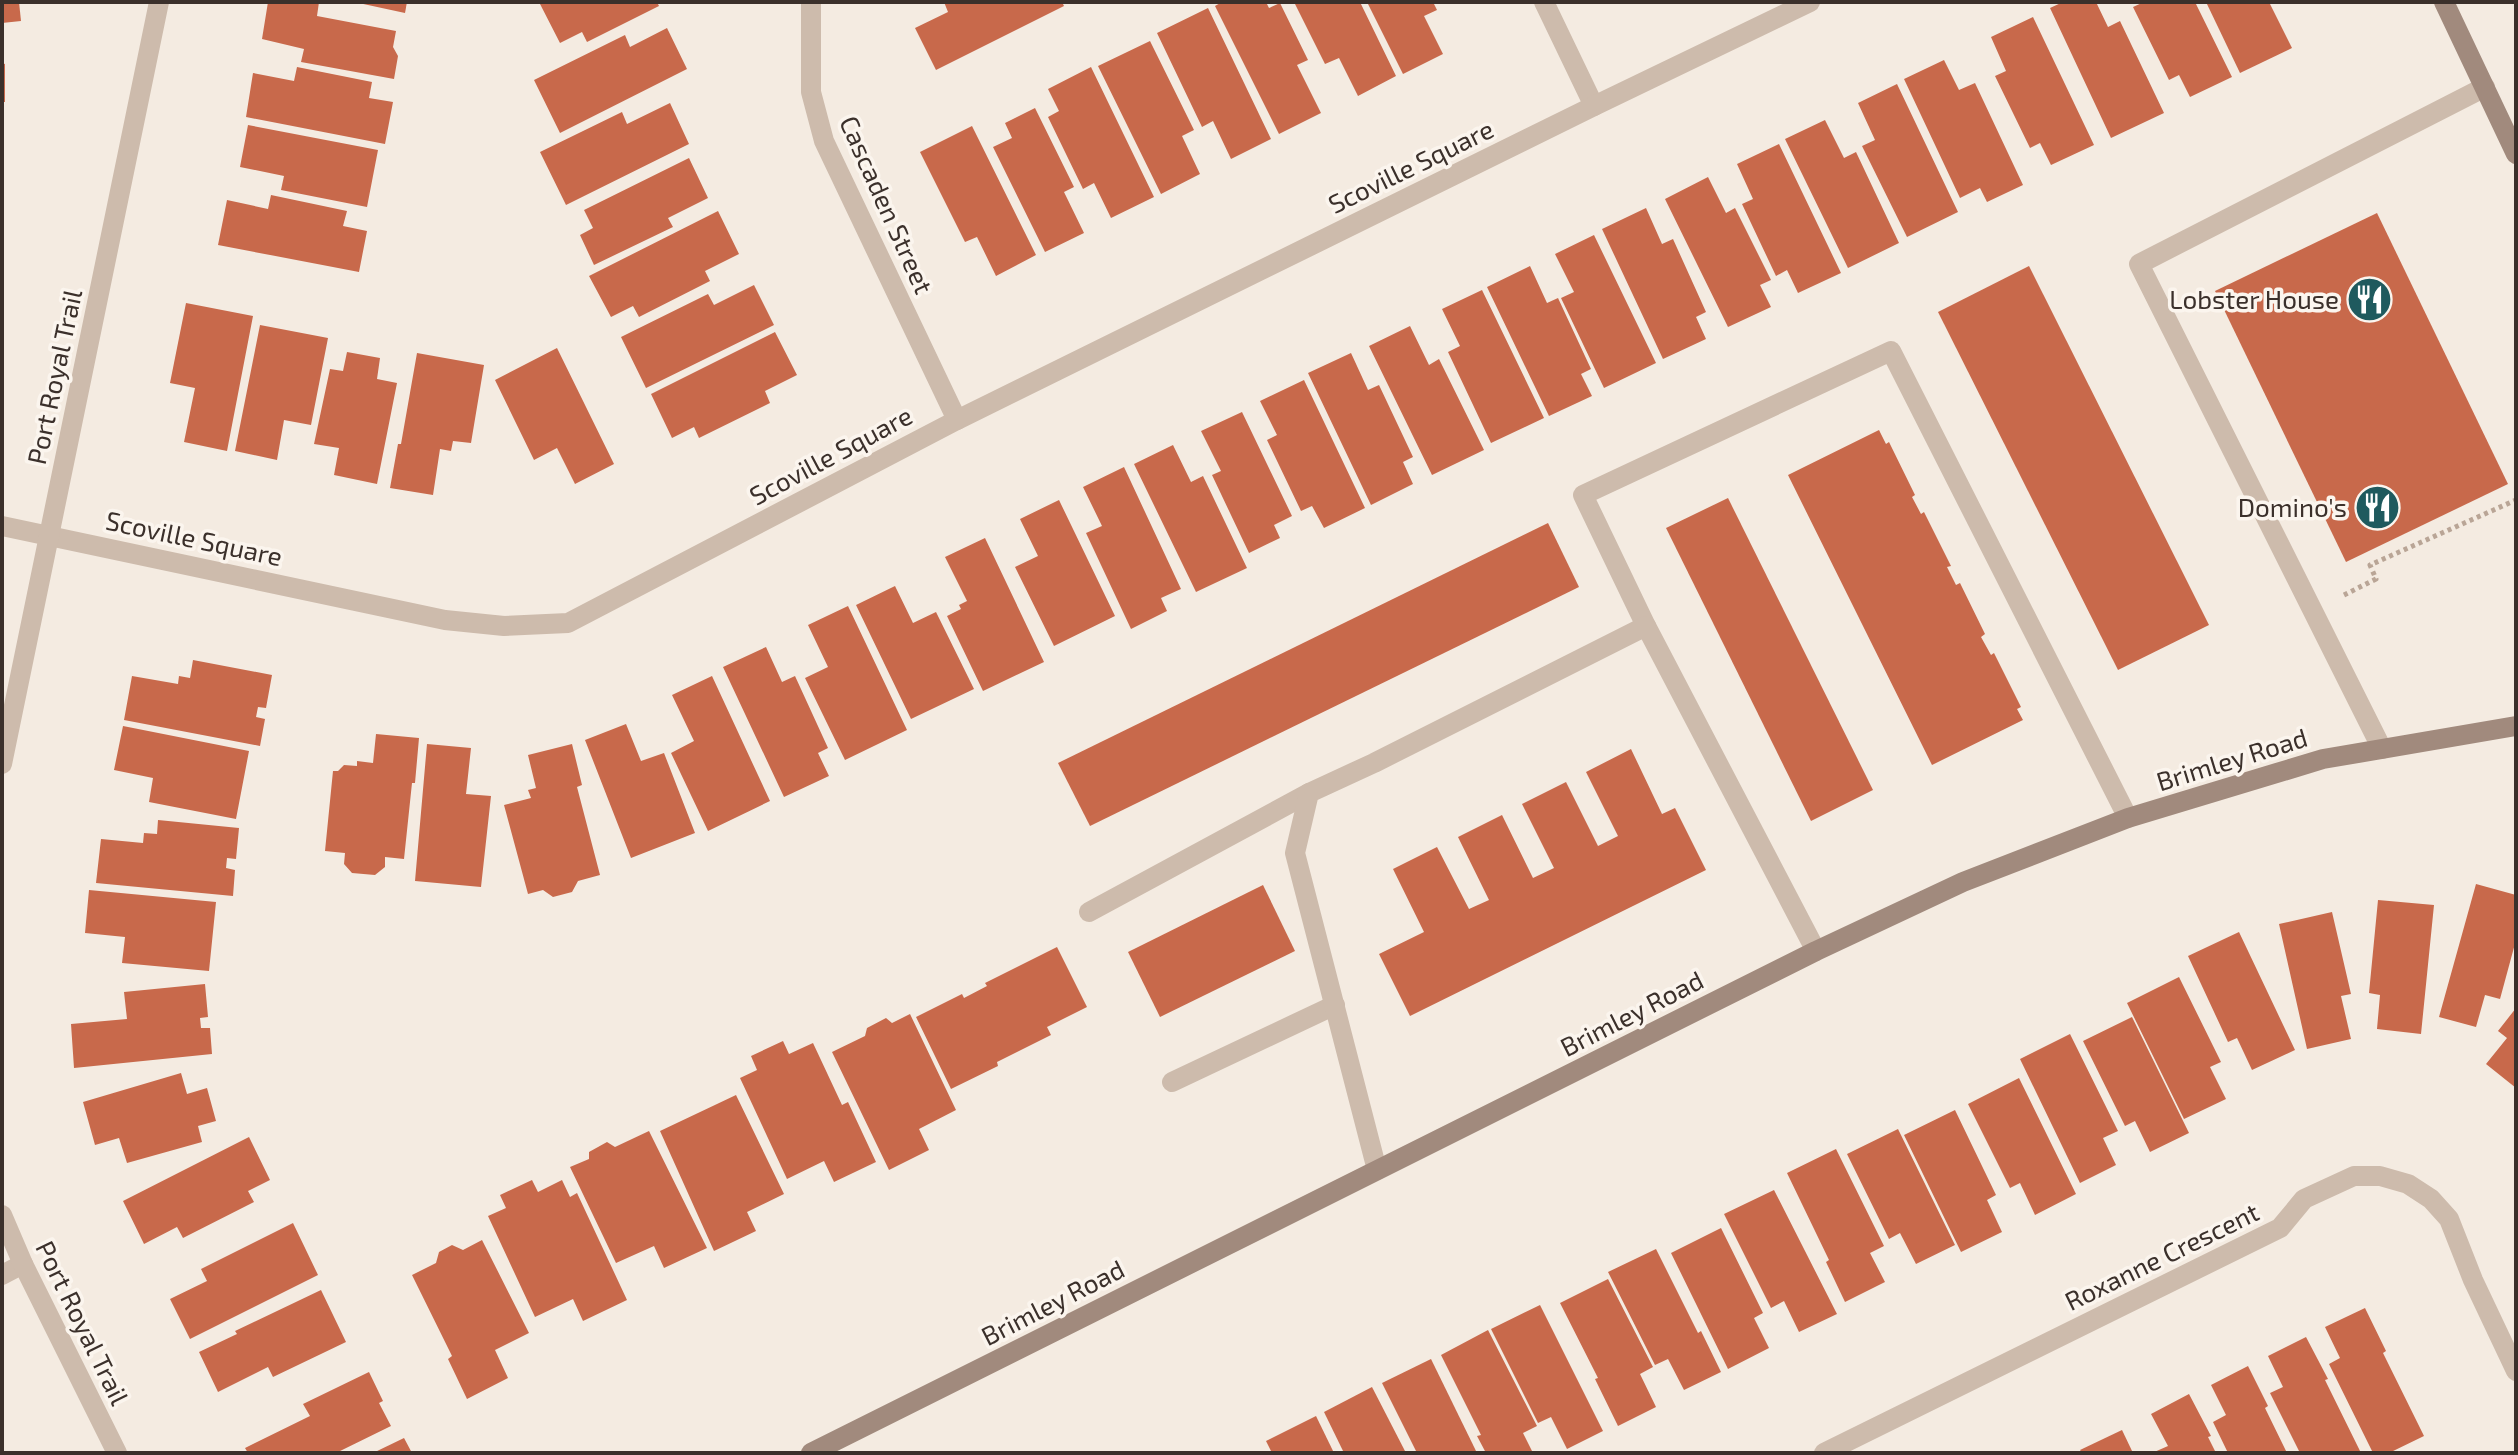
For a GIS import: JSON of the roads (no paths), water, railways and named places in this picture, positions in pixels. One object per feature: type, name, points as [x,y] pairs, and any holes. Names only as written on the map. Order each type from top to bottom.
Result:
[{"type":"main road","points":[[2444,2],[2516,154]]},
{"type":"main road","name":"Brimley Road","points":[[811,1453],[1816,951],[1963,882],[2128,818],[2323,759],[2516,726]]},
{"type":"street","name":"Port Royal Trail","points":[[2,764],[159,2]]},
{"type":"street","name":"Cascaden Street","points":[[811,2],[811,92],[824,141],[957,420]]},
{"type":"street","points":[[1544,2],[1594,106]]},
{"type":"street","name":"Scoville Square","points":[[2,526],[445,620],[504,626],[568,623],[957,420],[1810,2]]},
{"type":"street","points":[[2382,749],[2139,264],[2485,87]]},
{"type":"street","points":[[1816,951],[1646,626],[1583,495],[1891,351],[2128,818]]},
{"type":"street","points":[[1089,912],[1309,793],[1646,626]]},
{"type":"street","points":[[1309,793],[1295,853],[1377,1170]]},
{"type":"street","points":[[1172,1082],[1335,1005]]},
{"type":"street","name":"Roxanne Crescent","points":[[1824,1453],[2280,1228],[2304,1199],[2354,1176],[2380,1176],[2408,1184],[2431,1199],[2449,1219],[2473,1280],[2516,1371]]},
{"type":"street","name":"Port Royal Trail","points":[[2,1215],[23,1264],[117,1453]]},
{"type":"street","points":[[2,1275],[23,1264]]},
{"type":"place","name":"Lobster House","points":[[2370,300]]},
{"type":"place","name":"Domino's","points":[[2378,508]]}]
